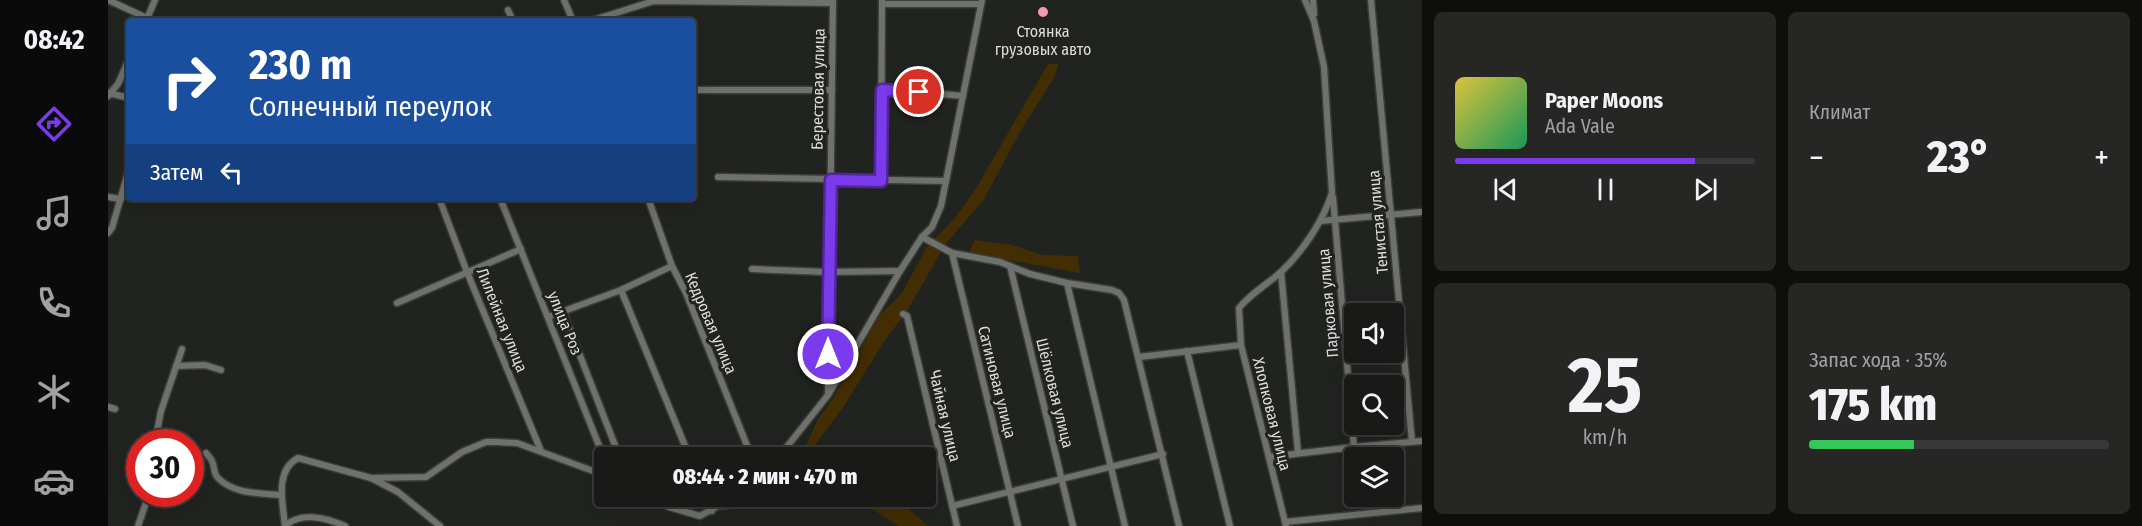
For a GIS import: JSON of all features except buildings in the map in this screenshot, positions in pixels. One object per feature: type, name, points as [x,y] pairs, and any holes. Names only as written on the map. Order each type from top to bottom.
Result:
[{"type":"street","points":[[108,0],[142,18]]},
{"type":"street","points":[[147,18],[155,0]]},
{"type":"street","points":[[564,0],[572,18]]},
{"type":"street","points":[[1305,0],[1314,21]]},
{"type":"street","points":[[1313,0],[1314,21]]},
{"type":"street","name":"Тенистая улица","points":[[1371,0],[1412,442]]},
{"type":"street","points":[[600,18],[654,1],[833,2]]},
{"type":"street","name":"Берестовая улица","points":[[828,395],[833,2]]},
{"type":"street","points":[[787,447],[828,395],[847,366],[900,271],[922,237],[932,227],[946,181],[981,2],[882,2],[881,181]]},
{"type":"street","points":[[508,10],[512,18]]},
{"type":"street","name":"Парковая улица","points":[[1314,21],[1325,75],[1332,193],[1354,447]]},
{"type":"street","points":[[126,65],[109,94],[126,97]]},
{"type":"street","points":[[696,90],[832,90]]},
{"type":"street","points":[[882,90],[963,96]]},
{"type":"street","points":[[718,177],[946,181]]},
{"type":"street","points":[[108,233],[112,228],[126,180]]},
{"type":"street","points":[[1298,453],[1281,272],[1320,221],[1332,193]]},
{"type":"street","points":[[108,197],[121,199]]},
{"type":"street","name":"Лилейная улица","points":[[440,201],[467,272],[542,451]]},
{"type":"street","name":"улица Роз","points":[[501,201],[600,447]]},
{"type":"street","name":"Кедровая улица","points":[[649,201],[672,266],[686,293],[748,447]]},
{"type":"street","points":[[1320,221],[1422,212]]},
{"type":"street","points":[[922,237],[952,253],[1000,262],[1030,274],[1119,293],[1124,300],[1179,526]]},
{"type":"street","points":[[397,303],[521,249]]},
{"type":"street","name":"Сатиновая улица","points":[[952,253],[1018,526]]},
{"type":"street","points":[[548,317],[621,290],[672,266]]},
{"type":"street","name":"Шёлковая улица","points":[[1010,266],[1073,526]]},
{"type":"street","points":[[752,269],[828,272],[900,271]]},
{"type":"street","name":"Хлопковая улица","points":[[1281,272],[1239,308],[1241,345],[1286,524]]},
{"type":"street","points":[[1067,283],[1125,526]]},
{"type":"street","points":[[621,290],[685,447]]},
{"type":"street","name":"улица Роз","points":[[564,312],[616,447]]},
{"type":"street","name":"Чайная улица","points":[[903,314],[907,316],[957,526]]},
{"type":"street","points":[[1138,357],[1241,345]]},
{"type":"street","points":[[156,429],[182,349]]},
{"type":"street","points":[[1187,351],[1230,526]]},
{"type":"street","points":[[176,366],[205,365],[221,370]]},
{"type":"street","points":[[1354,447],[1422,441]]},
{"type":"street","points":[[371,478],[426,477],[462,452],[486,442],[517,443],[594,471]]},
{"type":"street","points":[[1269,457],[1344,448]]},
{"type":"street","points":[[206,453],[212,460],[213,470],[224,482],[248,492],[281,495]]},
{"type":"street","points":[[952,506],[1163,454]]},
{"type":"street","points":[[285,526],[281,495],[283,478],[290,462],[298,458],[371,478],[398,492],[440,526]]},
{"type":"street","points":[[138,526],[145,507]]},
{"type":"street","points":[[669,507],[700,516],[717,507]]},
{"type":"street","points":[[710,507],[712,511]]},
{"type":"street","points":[[1286,524],[1422,508]]},
{"type":"street","points":[[285,526],[291,520],[298,518],[330,519],[345,526]]},
{"type":"shaded area","points":[[1048,64],[1058,64],[1055,76],[1020,132],[984,199],[945,245],[906,313],[885,340],[844,406],[813,447],[805,447],[818,419],[834,397],[879,316],[902,293],[926,248],[954,219],[975,190]]},
{"type":"shaded area","points":[[975,240],[1012,245],[1042,255],[1078,256],[1080,273],[969,253]]},
{"type":"shaded area","points":[[868,507],[905,507],[928,526],[899,526]]},
{"type":"place","name":"Стоянка грузовых авто","points":[[1043,12]]},
{"type":"route","points":[[828,354],[831,180],[881,181],[882,90],[919,92]]}]
